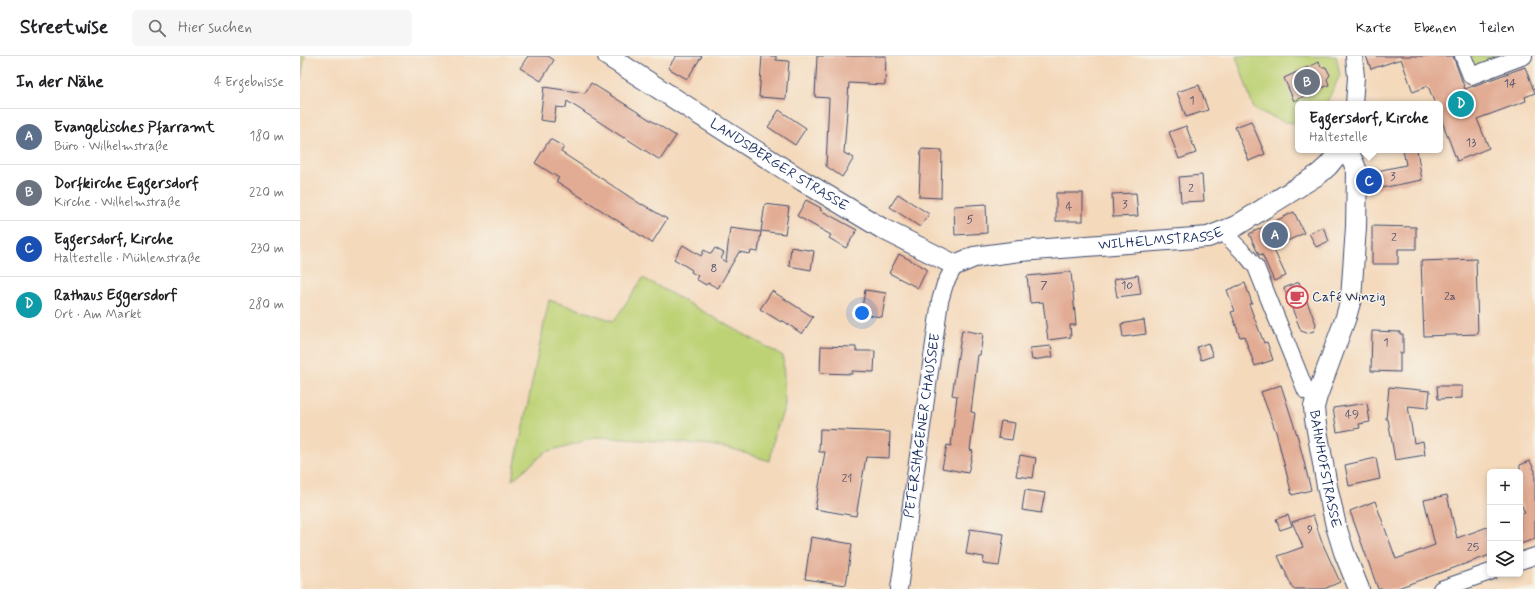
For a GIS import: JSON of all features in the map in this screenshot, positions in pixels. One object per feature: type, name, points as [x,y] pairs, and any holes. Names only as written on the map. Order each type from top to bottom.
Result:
[{"type":"main road","name":"LANDSBERGER STRASSE","points":[[608,56],[883,229],[928,253],[955,265]]},
{"type":"main road","name":"WILHELMSTRASSE","points":[[955,265],[974,257],[1208,237],[1236,226],[1319,174],[1339,153]]},
{"type":"main road","points":[[1317,396],[1346,317],[1351,299],[1357,171],[1352,159],[1345,153]]},
{"type":"main road","name":"BAHNHOFSTRASSE","points":[[1317,396],[1314,407],[1317,432],[1336,526],[1344,552],[1360,589]]},
{"type":"street","points":[[1354,56],[1356,77],[1354,101]]},
{"type":"street","points":[[1463,56],[1468,81],[1528,58]]},
{"type":"street","name":"BAHNHOFSTRASSE","points":[[1223,232],[1256,267],[1306,391],[1317,396]]},
{"type":"street","name":"PETERSHAGENER CHAUSSEE","points":[[899,589],[940,301],[945,284],[955,265]]},
{"type":"street","points":[[1523,560],[1535,556]]},
{"type":"street","points":[[1441,589],[1487,573]]},
{"type":"green space","points":[[300,56],[305,56],[300,83]]},
{"type":"green space","points":[[1236,56],[1336,56],[1340,75],[1327,101],[1295,101],[1295,123],[1284,122],[1254,109]]},
{"type":"green space","points":[[1466,56],[1505,56],[1471,69]]},
{"type":"green space","points":[[643,278],[783,356],[785,406],[775,433],[770,461],[711,445],[597,437],[546,452],[512,480],[549,300],[614,321]]},
{"type":"building","points":[[528,56],[548,56],[554,60],[541,81],[520,68]]},
{"type":"building","points":[[676,56],[702,56],[687,79],[668,68]]},
{"type":"building","points":[[762,56],[776,56],[776,60],[789,61],[786,99],[759,97]]},
{"type":"building","points":[[817,56],[886,56],[885,85],[849,83],[844,153],[854,158],[842,177],[826,166],[829,98],[815,97]]},
{"type":"building","points":[[1366,56],[1453,56],[1465,89],[1525,67],[1535,93],[1525,97],[1526,101],[1477,119],[1489,148],[1457,161],[1443,124],[1443,101],[1434,101],[1428,86],[1413,92],[1401,59],[1371,69]]},
{"type":"building","points":[[1319,62],[1321,67],[1326,67],[1330,75],[1327,79],[1329,85],[1294,101],[1284,78]]},
{"type":"building","points":[[591,83],[676,136],[660,160],[567,101],[566,108],[556,107],[554,122],[540,120],[544,87],[585,93]]},
{"type":"building","points":[[1199,85],[1208,110],[1186,117],[1177,92]]},
{"type":"building","points":[[779,110],[806,128],[795,145],[768,127]]},
{"type":"building","points":[[1251,121],[1265,154],[1249,161],[1235,127]]},
{"type":"building","points":[[1186,126],[1196,153],[1179,159],[1169,132]]},
{"type":"building","points":[[550,139],[564,147],[561,152],[642,205],[667,219],[652,243],[556,181],[559,178],[535,163]]},
{"type":"building","points":[[921,149],[942,150],[941,198],[919,197]]},
{"type":"building","points":[[1404,153],[1418,153],[1422,180],[1376,189],[1377,171],[1406,165]]},
{"type":"building","points":[[1202,175],[1204,201],[1181,202],[1179,177]]},
{"type":"building","points":[[1056,193],[1083,193],[1083,221],[1056,221]]},
{"type":"building","points":[[1136,193],[1138,216],[1113,217],[1112,194]]},
{"type":"building","points":[[898,194],[929,214],[920,227],[890,207]]},
{"type":"building","points":[[806,200],[821,208],[820,210],[857,230],[846,248],[829,238],[831,235],[797,216]]},
{"type":"building","points":[[765,204],[789,207],[785,234],[761,231]]},
{"type":"building","points":[[986,204],[987,233],[955,235],[954,206]]},
{"type":"building","points":[[1294,212],[1304,233],[1273,248],[1286,276],[1274,281],[1262,254],[1259,255],[1249,234]]},
{"type":"building","points":[[1372,226],[1416,227],[1416,249],[1398,249],[1398,264],[1372,264]]},
{"type":"building","points":[[1323,227],[1329,241],[1316,247],[1309,233]]},
{"type":"building","points":[[730,228],[761,232],[758,252],[751,251],[750,254],[739,252],[718,288],[708,283],[706,285],[696,279],[698,276],[691,272],[692,270],[674,259],[683,245],[701,256],[704,250],[711,254],[715,248],[724,253],[721,259],[726,262]]},
{"type":"building","points":[[791,247],[814,251],[811,270],[789,266]]},
{"type":"building","points":[[899,254],[927,269],[918,288],[889,273]]},
{"type":"building","points":[[1476,259],[1478,334],[1424,336],[1421,261]]},
{"type":"building","points":[[1071,272],[1076,325],[1070,325],[1071,337],[1048,340],[1043,302],[1030,303],[1027,276]]},
{"type":"building","points":[[1138,275],[1141,294],[1117,297],[1114,279]]},
{"type":"building","points":[[1299,282],[1316,324],[1314,331],[1307,333],[1301,331],[1284,288]]},
{"type":"building","points":[[1245,283],[1252,303],[1249,304],[1264,343],[1267,342],[1273,360],[1255,366],[1244,336],[1240,337],[1231,312],[1235,311],[1227,290]]},
{"type":"building","points":[[865,290],[886,293],[882,317],[861,314]]},
{"type":"building","points":[[772,291],[813,317],[802,334],[782,320],[781,322],[760,309]]},
{"type":"building","points":[[1144,320],[1146,334],[1123,337],[1121,324]]},
{"type":"building","points":[[962,330],[983,334],[980,355],[978,355],[971,412],[975,413],[970,450],[973,451],[968,473],[942,468],[947,445],[951,446],[957,396],[952,395]]},
{"type":"building","points":[[1372,331],[1400,332],[1400,334],[1403,334],[1403,353],[1400,353],[1400,372],[1371,371]]},
{"type":"building","points":[[1208,343],[1213,356],[1201,360],[1197,347]]},
{"type":"building","points":[[821,346],[856,347],[856,351],[875,351],[874,372],[852,371],[852,374],[820,373]]},
{"type":"building","points":[[1051,346],[1053,357],[1032,360],[1030,348]]},
{"type":"building","points":[[1281,385],[1298,438],[1311,490],[1292,495],[1276,432],[1261,392]]},
{"type":"building","points":[[1437,386],[1462,386],[1462,398],[1438,399]]},
{"type":"building","points":[[1389,387],[1430,391],[1428,408],[1408,406],[1414,443],[1423,441],[1425,455],[1395,460],[1388,419],[1386,419]]},
{"type":"building","points":[[1367,403],[1370,422],[1359,424],[1360,428],[1337,432],[1333,408]]},
{"type":"building","points":[[1001,421],[1015,423],[1012,440],[998,438]]},
{"type":"building","points":[[820,429],[890,432],[889,458],[866,457],[856,516],[815,509],[825,452],[819,452]]},
{"type":"building","points":[[1020,455],[1036,458],[1033,478],[1016,476]]},
{"type":"building","points":[[1376,458],[1380,479],[1349,486],[1345,465]]},
{"type":"building","points":[[1530,461],[1535,471],[1535,539],[1523,543],[1523,514],[1525,513],[1523,509],[1523,469],[1520,469],[1520,465]]},
{"type":"building","points":[[1025,490],[1045,493],[1041,513],[1022,510]]},
{"type":"building","points":[[1447,495],[1457,538],[1487,527],[1487,556],[1395,589],[1378,589],[1350,511],[1375,501],[1396,559],[1435,545],[1424,500]]},
{"type":"building","points":[[1288,515],[1292,526],[1280,530],[1276,519]]},
{"type":"building","points":[[1313,515],[1321,540],[1340,582],[1324,589],[1293,589],[1278,556],[1303,547],[1292,522]]},
{"type":"building","points":[[970,529],[1004,534],[999,566],[983,564],[984,557],[966,554]]},
{"type":"building","points":[[811,537],[852,544],[846,585],[805,579]]},
{"type":"place","name":"Dorfkirche Eggersdorf","points":[[1307,82]]},
{"type":"place","name":"Rathaus Eggersdorf","points":[[1461,104]]},
{"type":"place","name":"Eggersdorf, Kirche","points":[[1369,181]]},
{"type":"place","name":"Evangelisches Pfarramt","points":[[1275,235]]},
{"type":"place","name":"Café Winzig","points":[[1297,297]]}]
